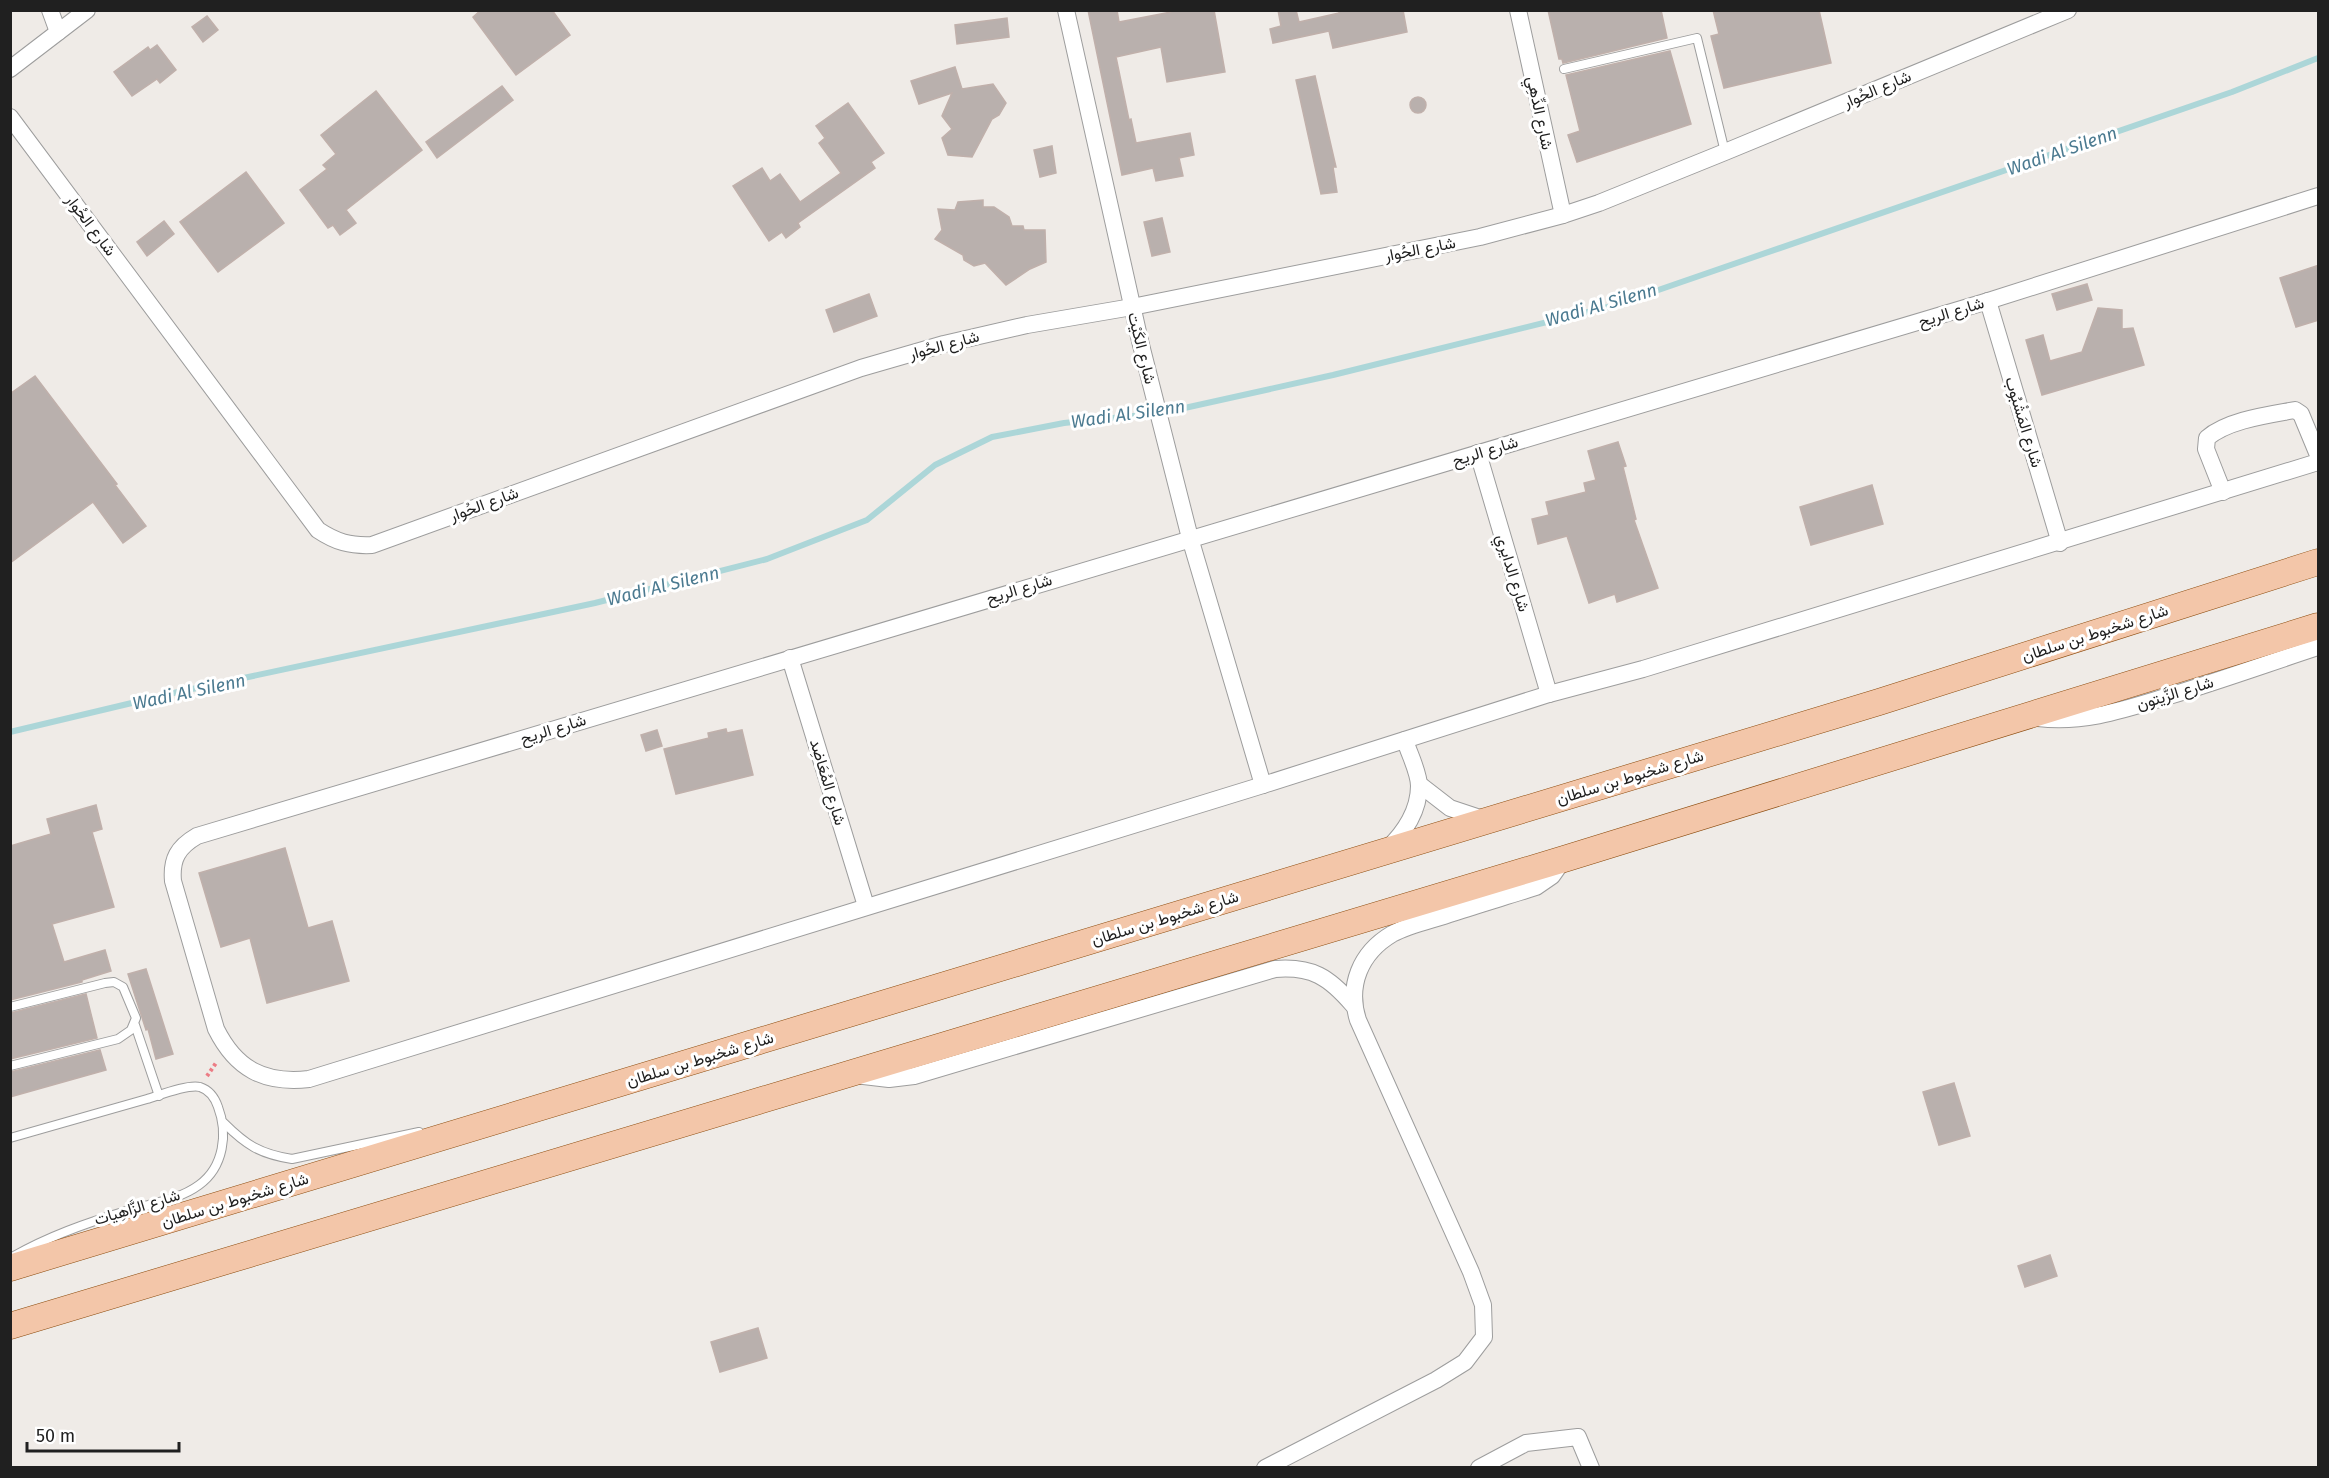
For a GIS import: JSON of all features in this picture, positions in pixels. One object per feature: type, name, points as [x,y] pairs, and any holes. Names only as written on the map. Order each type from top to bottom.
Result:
[{"type":"main road","name":"شارع شخبوط بن سلطان","points":[[10,1268],[1879,702],[2319,562]]},
{"type":"main road","points":[[10,1326],[1564,859],[2319,626]]},
{"type":"street","points":[[50,10],[58,33]]},
{"type":"street","points":[[10,69],[87,10]]},
{"type":"street","name":"شارع الكَيْت","points":[[1066,10],[1132,307],[1190,538],[1263,785]]},
{"type":"street","name":"شارع الدِّهِي","points":[[1518,10],[1563,215]]},
{"type":"street","name":"شارع الحُوار","points":[[10,117],[318,530],[334,541],[352,546],[372,545],[861,368],[944,344],[1027,325],[1132,307],[1480,237],[1563,215],[1725,152],[2062,12]]},
{"type":"street","name":"شارع الريح","points":[[2319,196],[1988,301],[197,836],[185,843],[176,854],[172,867],[173,881],[216,1029],[225,1046],[237,1060],[271,1079],[290,1081],[309,1079],[1263,785],[1549,694],[1643,669],[2319,462]]},
{"type":"street","name":"شارع المَشْبُوب","points":[[1988,301],[2060,543]]},
{"type":"street","points":[[2223,492],[2206,449],[2207,438],[2215,431],[2262,416],[2295,410],[2301,414],[2319,455]]},
{"type":"street","name":"شارع الدايري","points":[[1478,453],[1549,694]]},
{"type":"street","name":"شارع الزَّيتون","points":[[2028,717],[2070,720],[2111,713],[2319,647]]},
{"type":"street","name":"شارع المُعَاضِد","points":[[790,658],[866,906]]},
{"type":"street","points":[[1385,851],[1410,821],[1416,803],[1419,784],[1405,740]]},
{"type":"street","points":[[1419,784],[1450,808],[1486,820]]},
{"type":"street","points":[[1353,1005],[1354,990],[1360,970],[1371,951],[1382,941],[1407,928],[1536,887],[1552,876],[1564,859]]},
{"type":"street","points":[[851,1075],[889,1079],[914,1076],[1275,969],[1308,970],[1338,987],[1353,1005],[1471,1272],[1484,1305],[1484,1337],[1465,1362],[1436,1380],[1265,1467]]},
{"type":"street","points":[[1479,1467],[1526,1443],[1578,1437],[1591,1467]]},
{"type":"lane","points":[[1564,69],[1697,38],[1725,152]]},
{"type":"lane","points":[[10,1007],[114,982],[126,991],[159,1096]]},
{"type":"lane","points":[[10,1066],[118,1039],[125,1036],[135,1025]]},
{"type":"lane","name":"شارع الزَّاهِيات","points":[[10,1138],[188,1088],[200,1087],[211,1093],[224,1122],[224,1139],[220,1156],[212,1172],[200,1185],[180,1195],[61,1231],[10,1257]]},
{"type":"lane","name":"شارع الزَّاهِيات","points":[[224,1122],[254,1149],[272,1156],[291,1159],[315,1156],[402,1135],[478,1127]]},
{"type":"building","points":[[481,10],[552,10],[570,35],[516,75],[473,17]]},
{"type":"building","points":[[1088,10],[1117,10],[1119,22],[1171,12],[1171,10],[1214,10],[1225,72],[1167,82],[1161,47],[1116,57],[1136,143],[1190,133],[1194,155],[1179,158],[1183,176],[1156,181],[1153,168],[1122,175]]},
{"type":"building","points":[[1278,10],[1296,10],[1299,22],[1339,13],[1339,10],[1403,10],[1407,32],[1333,48],[1329,31],[1273,43],[1270,29],[1281,26]]},
{"type":"building","points":[[1548,10],[1661,10],[1667,38],[1563,63],[1562,59],[1559,59]]},
{"type":"building","points":[[1713,10],[1819,10],[1831,63],[1724,88],[1711,36],[1719,34]]},
{"type":"building","points":[[207,16],[218,30],[203,42],[192,27]]},
{"type":"building","points":[[1007,18],[1009,37],[957,44],[955,25]]},
{"type":"building","points":[[157,45],[176,70],[160,83],[157,79],[132,96],[114,72],[148,47],[150,50]]},
{"type":"building","points":[[1670,51],[1691,124],[1577,162],[1568,135],[1580,131],[1566,75]]},
{"type":"building","points":[[955,67],[962,89],[993,84],[1006,103],[999,115],[992,119],[972,157],[948,155],[942,138],[952,129],[942,116],[952,93],[919,104],[911,81]]},
{"type":"building","points":[[1315,76],[1336,167],[1333,167],[1337,192],[1321,194],[1296,80]]},
{"type":"building","points":[[502,86],[513,100],[437,158],[426,142]]},
{"type":"building","points":[[376,91],[422,150],[346,210],[356,223],[340,235],[333,225],[328,228],[300,190],[327,169],[323,165],[336,154],[321,135]]},
{"type":"building","points":[[1415,97],[1421,97],[1426,105],[1424,111],[1415,113],[1410,108],[1410,102]]},
{"type":"building","points":[[848,103],[884,153],[871,162],[875,168],[798,223],[800,227],[786,238],[782,232],[769,241],[733,186],[762,168],[770,181],[780,174],[800,202],[841,173],[819,143],[825,138],[816,126]]},
{"type":"building","points":[[1052,146],[1056,173],[1040,177],[1034,150]]},
{"type":"building","points":[[246,172],[284,223],[218,272],[180,222]]},
{"type":"building","points":[[983,200],[983,207],[994,207],[1009,217],[1012,226],[1023,226],[1024,230],[1045,230],[1046,262],[1030,269],[1006,285],[985,263],[974,266],[964,260],[963,255],[935,239],[942,230],[938,209],[955,210],[958,202]]},
{"type":"building","points":[[1162,218],[1170,252],[1152,256],[1144,222]]},
{"type":"building","points":[[164,221],[174,234],[147,256],[137,242]]},
{"type":"building","points":[[2319,265],[2319,320],[2296,327],[2280,278]]},
{"type":"building","points":[[2087,284],[2092,300],[2057,310],[2052,294]]},
{"type":"building","points":[[869,294],[877,316],[834,332],[826,310]]},
{"type":"building","points":[[2098,308],[2122,310],[2122,329],[2133,328],[2144,365],[2042,395],[2026,340],[2043,335],[2050,361],[2082,352]]},
{"type":"building","points":[[35,376],[146,526],[123,543],[93,502],[10,563],[10,394]]},
{"type":"building","points":[[1618,442],[1626,466],[1623,467],[1636,519],[1634,520],[1658,588],[1617,602],[1615,594],[1589,603],[1567,536],[1538,544],[1532,519],[1549,515],[1546,502],[1586,492],[1584,483],[1596,480],[1588,451]]},
{"type":"building","points":[[1872,485],[1883,524],[1811,545],[1800,507]]},
{"type":"building","points":[[726,729],[727,733],[742,730],[753,775],[676,794],[664,749],[709,738],[708,733]]},
{"type":"building","points":[[657,730],[662,746],[646,751],[641,735]]},
{"type":"building","points":[[96,805],[102,829],[92,832],[114,907],[52,924],[64,962],[105,950],[111,971],[82,980],[82,982],[10,1000],[10,846],[51,834],[47,819]]},
{"type":"building","points":[[285,848],[308,928],[332,921],[349,981],[267,1003],[250,938],[221,947],[199,873]]},
{"type":"building","points":[[146,969],[173,1054],[156,1059],[128,974]]},
{"type":"building","points":[[86,994],[97,1038],[10,1059],[10,1013]]},
{"type":"building","points":[[100,1050],[106,1070],[10,1097],[10,1072]]},
{"type":"building","points":[[1954,1083],[1970,1136],[1939,1145],[1923,1092]]},
{"type":"building","points":[[2050,1255],[2057,1276],[2025,1287],[2018,1266]]},
{"type":"building","points":[[758,1328],[767,1358],[720,1372],[711,1342]]},
{"type":"waterway","name":"Wadi Al Silenn","points":[[10,732],[178,692],[595,603],[767,559],[867,520],[935,465],[992,437],[1064,423],[1162,413],[1333,375],[1612,306],[2232,92],[2318,58]]}]
